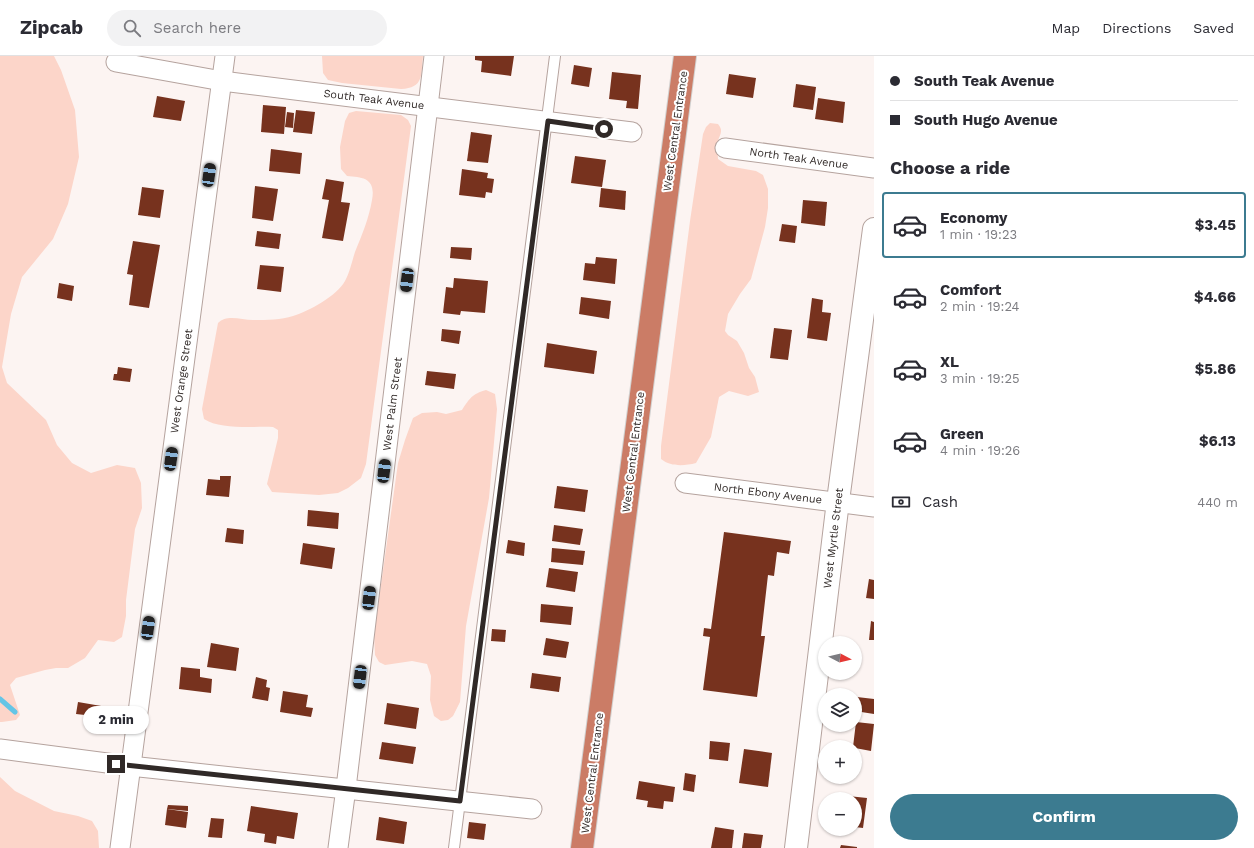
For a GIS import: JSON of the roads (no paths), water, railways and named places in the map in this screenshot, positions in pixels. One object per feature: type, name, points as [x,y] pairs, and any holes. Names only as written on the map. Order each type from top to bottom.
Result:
[{"type":"highway","name":"West Central Entrance","points":[[582,848],[685,56]]},
{"type":"street","name":"West Orange Street","points":[[120,848],[225,56]]},
{"type":"street","name":"West Palm Street","points":[[338,848],[434,56]]},
{"type":"street","name":"South Teak Avenue","points":[[116,62],[222,81],[632,132]]},
{"type":"street","name":"North Teak Avenue","points":[[725,148],[874,168]]},
{"type":"street","name":"West Myrtle Street","points":[[796,848],[838,501],[874,229]]},
{"type":"street","name":"North Ebony Avenue","points":[[686,483],[838,501],[874,507]]},
{"type":"street","points":[[0,749],[130,766],[532,809]]},
{"type":"lane","points":[[454,848],[548,121],[555,56]]},
{"type":"waterway","points":[[0,699],[15,712]]}]
